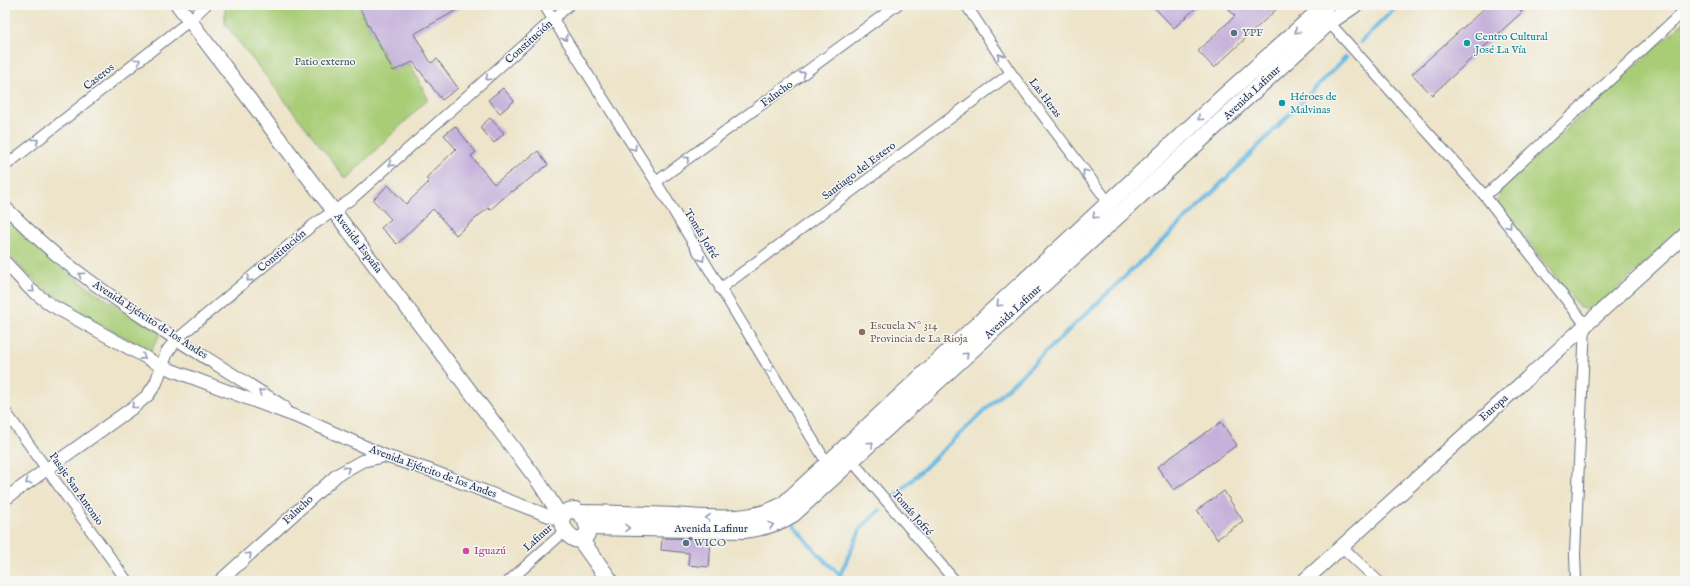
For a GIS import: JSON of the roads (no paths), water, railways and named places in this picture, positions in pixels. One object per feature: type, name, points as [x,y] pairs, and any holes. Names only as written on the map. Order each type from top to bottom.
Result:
[{"type":"main road","name":"Avenida España","points":[[178,5],[568,519]]},
{"type":"main road","name":"Avenida Lafinur","points":[[584,533],[744,530],[776,524],[793,514],[832,469],[1109,203],[1224,96],[1322,11],[1354,5]]},
{"type":"main road","name":"Avenida Lafinur","points":[[568,519],[731,518],[756,515],[782,505],[832,469],[852,461],[1322,11]]},
{"type":"main road","name":"Europa","points":[[1304,581],[1685,235]]},
{"type":"main road","points":[[568,519],[573,538],[584,533]]},
{"type":"main road","points":[[568,519],[584,533],[610,581]]},
{"type":"street","name":"Caseros","points":[[5,166],[189,21],[206,5]]},
{"type":"street","name":"Tomás Jofré","points":[[544,5],[656,182],[720,289],[832,469]]},
{"type":"street","name":"Constitución","points":[[5,499],[135,406],[148,395],[156,383],[167,352],[177,339],[313,225],[353,198],[569,5]]},
{"type":"street","name":"Falucho","points":[[656,182],[897,5]]},
{"type":"street","name":"Las Heras","points":[[966,5],[1011,73],[1109,203]]},
{"type":"street","points":[[1485,196],[1685,10]]},
{"type":"street","points":[[1322,11],[1485,196],[1586,324],[1575,554],[1576,581]]},
{"type":"street","name":"Santiago del Estero","points":[[720,289],[1011,73]]},
{"type":"street","name":"Avenida Ejército de los Andes","points":[[5,207],[49,249],[72,268],[177,339],[305,420]]},
{"type":"street","name":"Avenida Ejército de los Andes","points":[[5,262],[30,289],[51,305],[161,366],[305,420],[385,456],[568,519]]},
{"type":"street","name":"Pasaje San Antonio","points":[[5,411],[127,581]]},
{"type":"street","name":"Falucho","points":[[220,581],[338,475],[362,461],[385,456]]},
{"type":"street","name":"Tomás Jofré","points":[[852,461],[954,581]]},
{"type":"street","name":"Lafinur","points":[[509,581],[568,519]]},
{"type":"street","points":[[1341,546],[1378,581]]},
{"type":"waterway","points":[[1361,42],[1398,5]]},
{"type":"waterway","points":[[895,496],[1203,202],[1346,57]]},
{"type":"waterway","points":[[839,581],[840,575],[861,528],[880,510]]},
{"type":"waterway","points":[[789,520],[820,556],[840,575]]},
{"type":"place","name":"YPF","points":[[1234,33]]},
{"type":"place","name":"Centro Cultural José La Vía","points":[[1467,43]]},
{"type":"place","name":"Héroes de Malvinas","points":[[1282,103]]},
{"type":"place","name":"Escuela Nº 314 Provincia de La Rioja","points":[[862,332]]},
{"type":"place","name":"WICO","points":[[686,543]]},
{"type":"place","name":"Iguazú","points":[[466,551]]},
{"type":"park label","name":"Patio externo","points":[[325,62]]}]
